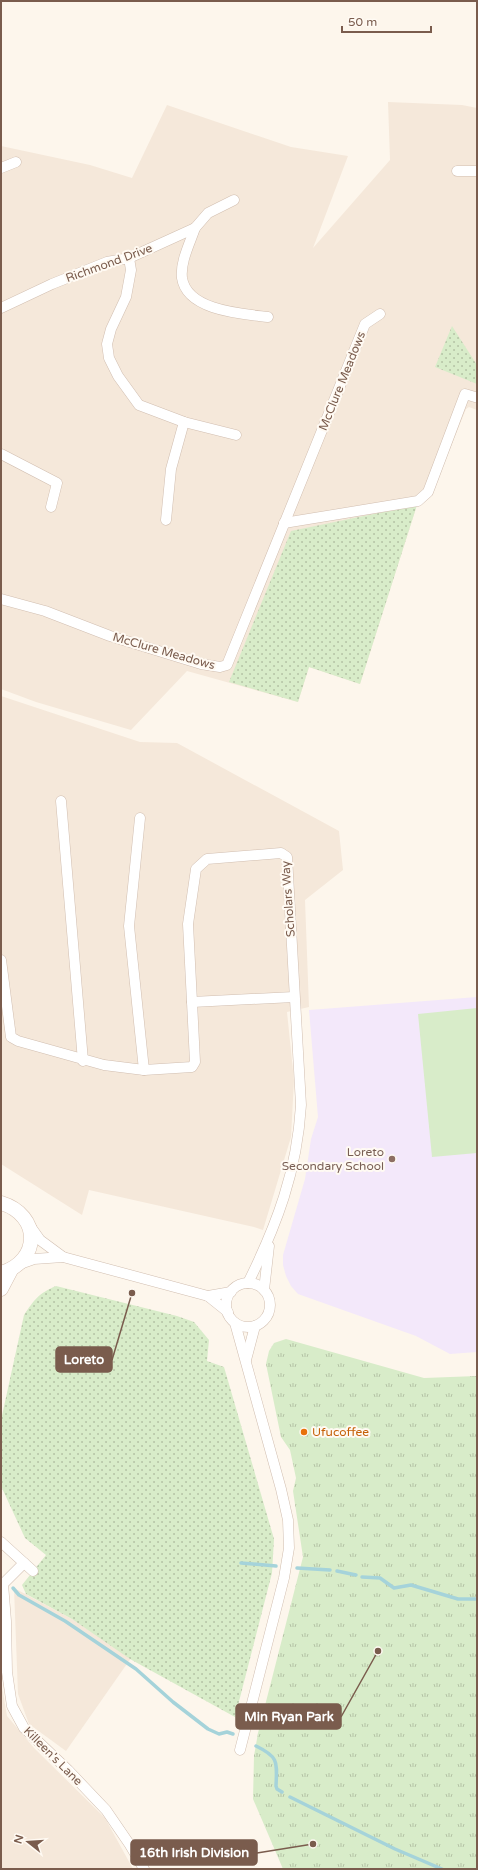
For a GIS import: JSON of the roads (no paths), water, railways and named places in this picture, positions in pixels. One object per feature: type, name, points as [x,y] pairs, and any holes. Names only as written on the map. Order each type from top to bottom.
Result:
[{"type":"main road","points":[[1,1203],[16,1210],[28,1222],[31,1234],[30,1246],[26,1255],[11,1269],[1,1289]]},
{"type":"street","points":[[1,168],[16,162]]},
{"type":"street","points":[[457,171],[477,171]]},
{"type":"street","name":"Richmond Drive","points":[[1,308],[52,284],[107,262],[129,258],[195,228],[208,213],[234,200]]},
{"type":"street","points":[[195,228],[184,262],[182,277],[186,291],[217,309],[268,317]]},
{"type":"street","points":[[129,258],[131,270],[126,297],[111,329],[107,344],[109,358],[118,376],[139,404],[184,422],[236,435]]},
{"type":"street","name":"McClure Meadows","points":[[1,599],[45,611],[110,636],[200,664],[220,668],[227,665],[365,324],[380,314]]},
{"type":"street","points":[[284,522],[418,501],[428,492],[465,394],[475,398]]},
{"type":"street","points":[[166,520],[171,469],[184,422]]},
{"type":"street","points":[[1,454],[57,483],[51,507]]},
{"type":"street","points":[[61,801],[83,1061]]},
{"type":"street","points":[[140,818],[130,926],[144,1070]]},
{"type":"street","name":"Scholars Way","points":[[1,960],[11,1037],[18,1041],[83,1061],[144,1070],[188,1069],[194,1066],[188,924],[196,869],[207,859],[281,852],[287,858],[294,997]]},
{"type":"street","points":[[192,1002],[294,997],[301,1105],[300,1124],[295,1158],[271,1238],[264,1290]]},
{"type":"street","points":[[28,1222],[40,1240],[62,1257]]},
{"type":"street","points":[[248,1283],[271,1238]]},
{"type":"street","points":[[11,1269],[34,1259],[62,1257],[208,1296],[228,1312],[235,1323],[287,1514],[289,1548],[284,1578],[240,1750]]},
{"type":"street","points":[[228,1312],[228,1299],[231,1292],[235,1288],[248,1283],[259,1286],[264,1290],[269,1300],[269,1311],[266,1317],[255,1326],[248,1327],[235,1323]]},
{"type":"street","points":[[208,1296],[231,1292]]},
{"type":"street","points":[[246,1360],[255,1326]]},
{"type":"street","points":[[1,1542],[33,1571]]},
{"type":"street","name":"Killeen's Lane","points":[[24,1563],[3,1584],[6,1621],[7,1672],[12,1706],[24,1728],[68,1770],[106,1810],[130,1845],[144,1869]]},
{"type":"waterway","points":[[241,1563],[276,1566]]},
{"type":"waterway","points":[[297,1568],[330,1570]]},
{"type":"waterway","points":[[337,1571],[356,1575]]},
{"type":"waterway","points":[[362,1577],[380,1578],[394,1588],[411,1585],[458,1599],[477,1599]]},
{"type":"waterway","points":[[13,1588],[19,1595],[65,1621],[136,1669],[173,1702],[208,1729],[219,1734],[227,1732],[233,1734]]},
{"type":"waterway","points":[[256,1746],[273,1757],[277,1771],[276,1786],[277,1789],[282,1792]]},
{"type":"waterway","points":[[290,1797],[395,1849],[442,1869]]},
{"type":"place","name":"Loreto Secondary School","points":[[392,1159]]},
{"type":"place","name":"Loreto","points":[[132,1293]]},
{"type":"place","name":"Ufucoffee","points":[[304,1432]]},
{"type":"place","name":"Min Ryan Park","points":[[378,1651]]},
{"type":"place","name":"16th Irish Division","points":[[313,1844]]}]
